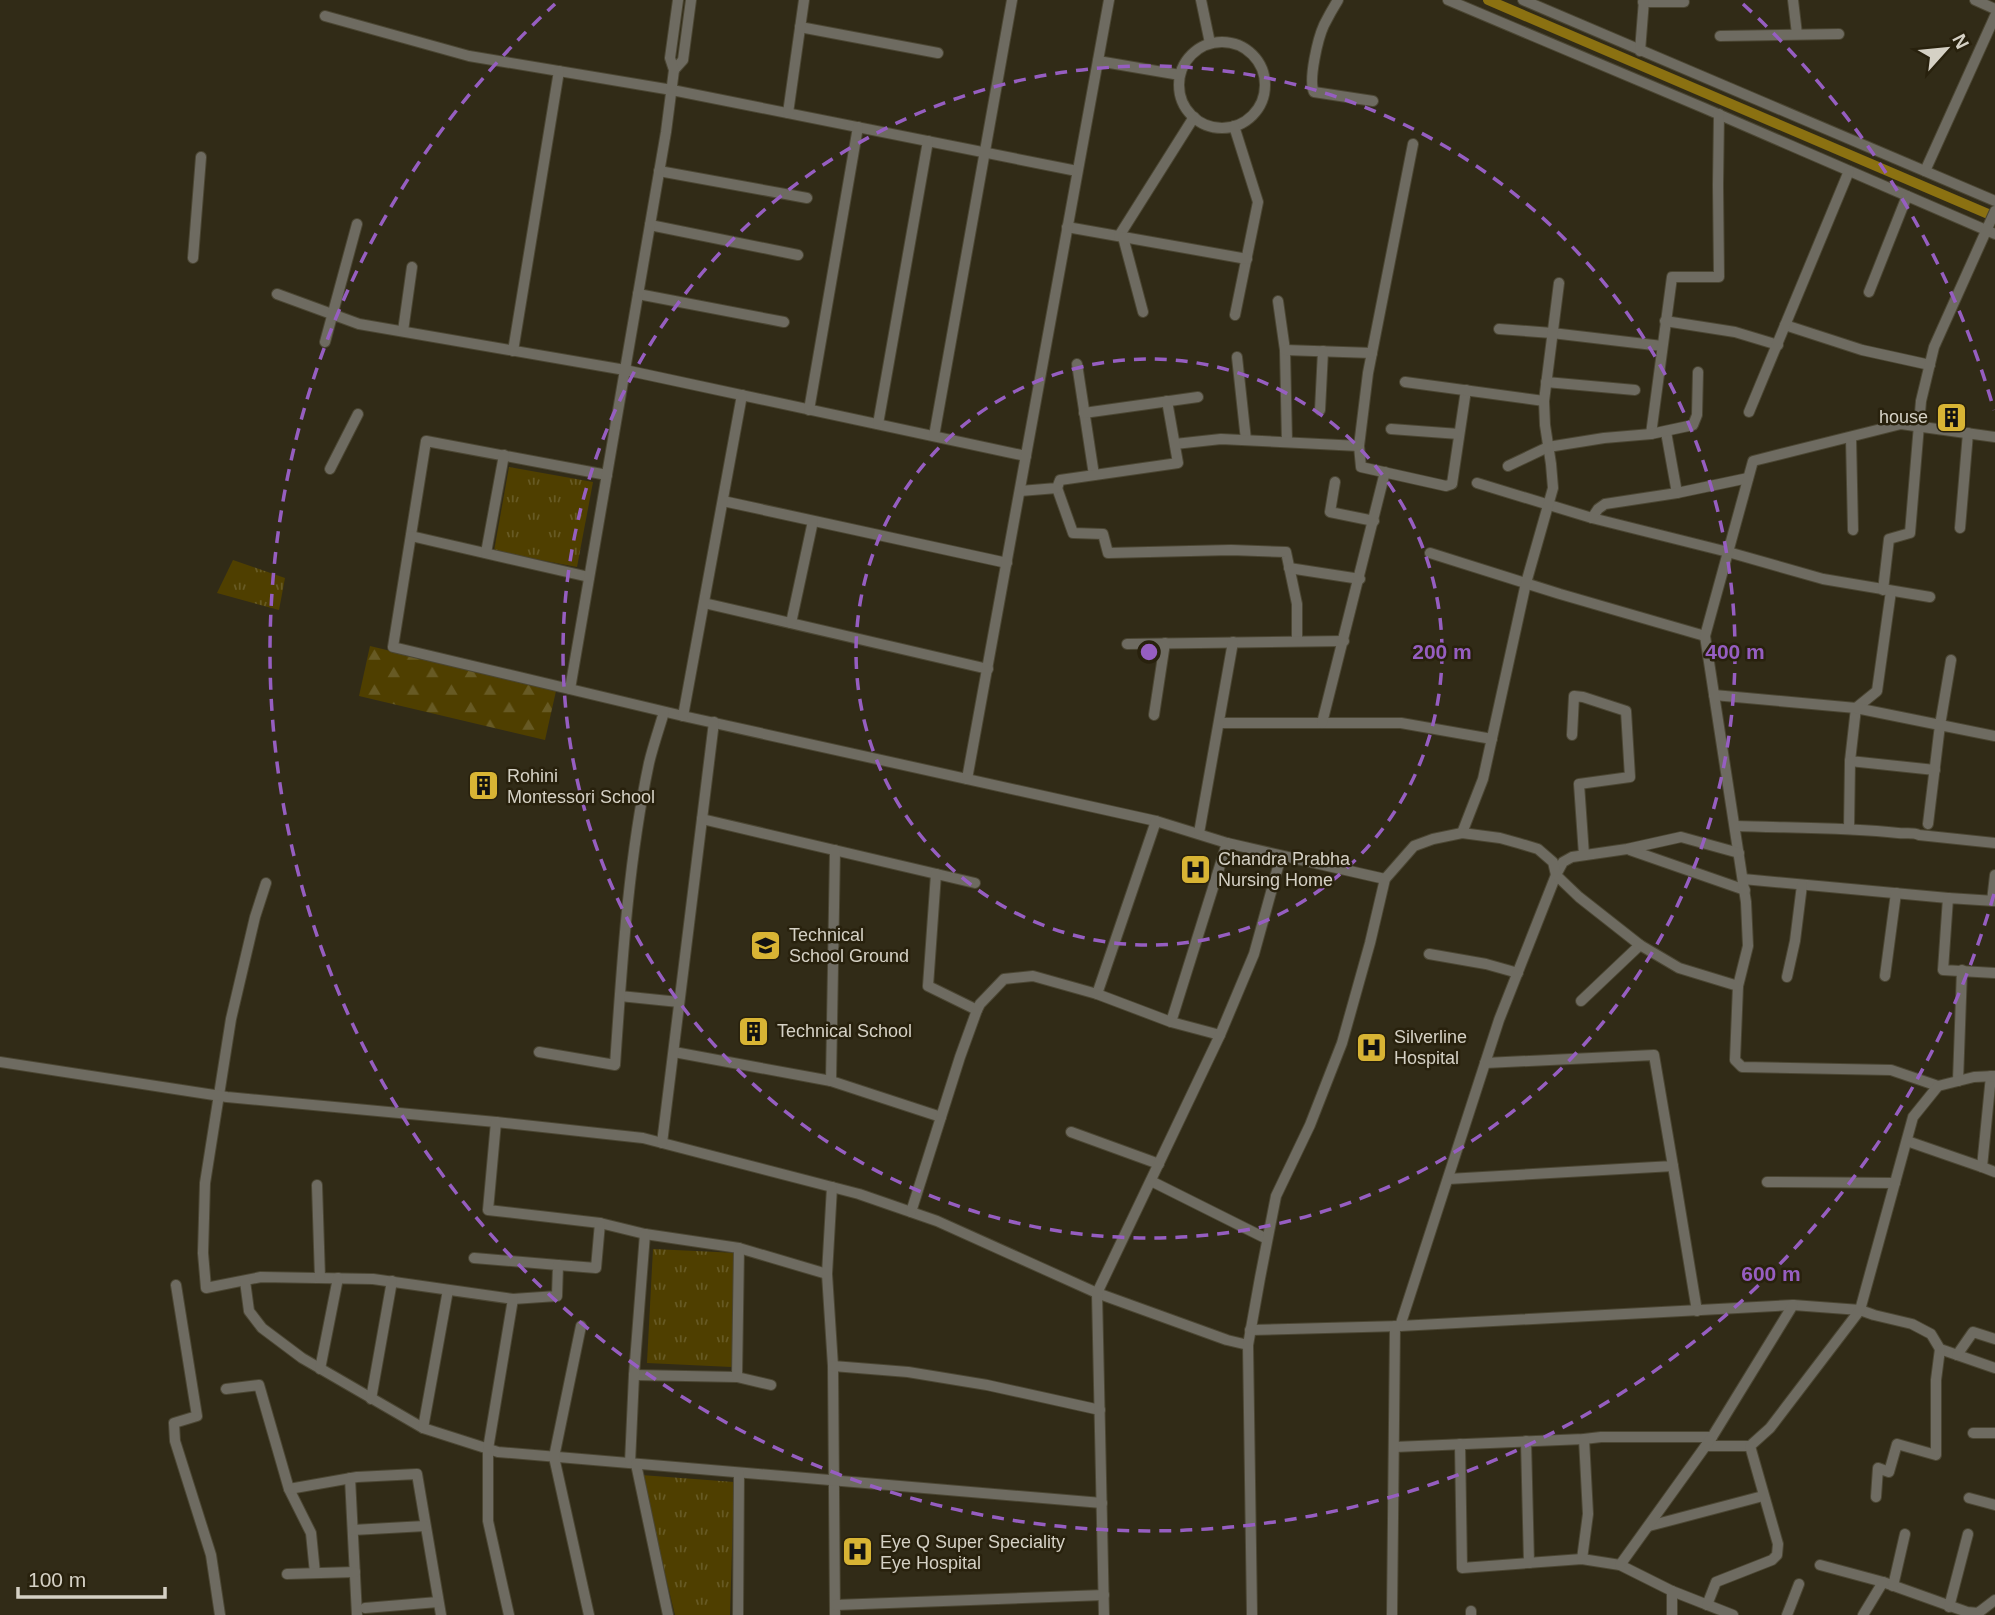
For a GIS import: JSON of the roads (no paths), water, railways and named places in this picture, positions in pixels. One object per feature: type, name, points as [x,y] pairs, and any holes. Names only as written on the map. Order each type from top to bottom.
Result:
[{"type":"street","points":[[570,690],[672,90],[674,70],[670,58],[678,0]]},
{"type":"street","points":[[674,70],[683,60],[691,0]]},
{"type":"street","points":[[788,113],[804,0]]},
{"type":"street","points":[[934,436],[1012,0]]},
{"type":"street","points":[[967,779],[1109,0]]},
{"type":"street","points":[[1200,0],[1209,43]]},
{"type":"street","points":[[1338,0],[1323,28],[1312,87],[1314,92],[1373,101]]},
{"type":"street","points":[[1448,0],[1990,230]]},
{"type":"street","points":[[1523,0],[1995,201]]},
{"type":"street","points":[[1793,0],[1797,34]]},
{"type":"street","points":[[1975,0],[1995,9]]},
{"type":"street","points":[[1640,51],[1644,1],[1684,2]]},
{"type":"street","points":[[325,16],[469,56],[672,90],[1077,172]]},
{"type":"street","points":[[1925,171],[1995,16]]},
{"type":"street","points":[[800,27],[938,53]]},
{"type":"street","points":[[1720,36],[1839,34]]},
{"type":"street","points":[[1224,41],[1243,46],[1257,59],[1264,72],[1265,90],[1260,106],[1250,118],[1234,126],[1215,128],[1201,123],[1188,112],[1180,97],[1180,75],[1193,52],[1209,43],[1224,41]]},
{"type":"street","points":[[1098,61],[1180,75]]},
{"type":"street","points":[[513,351],[558,71]]},
{"type":"street","points":[[1651,434],[1672,277],[1719,277],[1719,114]]},
{"type":"street","points":[[1143,312],[1121,237],[1194,117]]},
{"type":"street","points":[[1234,126],[1258,202],[1235,315]]},
{"type":"street","points":[[809,410],[858,127]]},
{"type":"street","points":[[878,424],[928,141]]},
{"type":"street","points":[[1413,144],[1368,373],[1359,446],[1361,467],[1446,486],[1452,484],[1465,390]]},
{"type":"street","points":[[193,258],[201,157]]},
{"type":"street","points":[[659,171],[807,198]]},
{"type":"street","points":[[1749,412],[1849,171]]},
{"type":"street","points":[[1869,292],[1907,196]]},
{"type":"street","points":[[1849,829],[1850,761],[1856,708],[1877,691],[1889,539],[1910,533],[1922,401],[1934,347],[1990,230],[1995,211]]},
{"type":"street","points":[[325,342],[357,224]]},
{"type":"street","points":[[650,225],[798,255]]},
{"type":"street","points":[[1067,227],[1247,260]]},
{"type":"street","points":[[403,331],[412,267]]},
{"type":"street","points":[[1462,834],[1483,779],[1526,583],[1553,488],[1544,401],[1559,283]]},
{"type":"street","points":[[277,293],[359,324],[625,370],[1026,456]]},
{"type":"street","points":[[638,294],[784,321]]},
{"type":"street","points":[[1278,301],[1285,350],[1287,442]]},
{"type":"street","points":[[1665,321],[1735,332],[1777,345]]},
{"type":"street","points":[[1784,325],[1862,350],[1930,365]]},
{"type":"street","points":[[1499,330],[1552,333],[1662,346]]},
{"type":"street","points":[[1285,350],[1372,352]]},
{"type":"street","points":[[1321,410],[1323,351]]},
{"type":"street","points":[[1237,357],[1245,440]]},
{"type":"street","points":[[1077,365],[1094,475]]},
{"type":"street","points":[[1508,466],[1548,447],[1666,432],[1693,425],[1697,415],[1698,372]]},
{"type":"street","points":[[1405,382],[1544,401]]},
{"type":"street","points":[[1546,382],[1635,390]]},
{"type":"street","points":[[684,716],[742,395]]},
{"type":"street","points":[[1084,413],[1198,397]]},
{"type":"street","points":[[1167,401],[1178,463],[1060,480],[1057,488],[1073,533],[1103,534],[1108,553],[1231,550],[1286,552],[1297,604],[1297,641]]},
{"type":"street","points":[[330,469],[358,414]]},
{"type":"street","points":[[1982,1167],[1993,1076],[1974,1077],[1938,1086],[1891,1070],[1742,1067],[1735,1060],[1738,986],[1748,946],[1744,885],[1705,636],[1753,461],[1901,424],[1995,437]]},
{"type":"street","points":[[1391,429],[1458,434]]},
{"type":"street","points":[[1666,432],[1677,494]]},
{"type":"street","points":[[1960,528],[1968,433]]},
{"type":"street","points":[[1851,438],[1853,530]]},
{"type":"street","points":[[1175,444],[1221,439],[1359,446]]},
{"type":"street","points":[[607,475],[426,441],[393,647],[664,712],[1156,821],[1227,843],[1385,879]]},
{"type":"street","points":[[486,553],[504,455]]},
{"type":"street","points":[[1322,723],[1385,472]]},
{"type":"street","points":[[1592,518],[1605,504],[1677,494],[1748,478]]},
{"type":"street","points":[[1335,482],[1330,512],[1374,521]]},
{"type":"street","points":[[1477,483],[1592,518],[1823,579],[1930,597]]},
{"type":"street","points":[[1020,491],[1057,488]]},
{"type":"street","points":[[723,501],[1007,563]]},
{"type":"street","points":[[791,623],[813,521]]},
{"type":"street","points":[[411,536],[589,578]]},
{"type":"street","points":[[1430,553],[1705,636]]},
{"type":"street","points":[[1289,568],[1360,579]]},
{"type":"street","points":[[704,603],[988,668]]},
{"type":"street","points":[[1127,644],[1344,641]]},
{"type":"street","points":[[1199,833],[1233,642]]},
{"type":"street","points":[[1154,715],[1165,643]]},
{"type":"street","points":[[1928,824],[1951,660]]},
{"type":"street","points":[[1714,695],[1856,708],[1995,736]]},
{"type":"street","points":[[1572,735],[1574,696],[1626,711],[1630,777],[1579,783],[1584,855]]},
{"type":"street","points":[[539,1052],[615,1065],[628,890],[649,761],[664,712]]},
{"type":"street","points":[[662,1143],[714,722]]},
{"type":"street","points":[[1219,723],[1401,723],[1492,739]]},
{"type":"street","points":[[1850,761],[1935,770]]},
{"type":"street","points":[[702,819],[975,883]]},
{"type":"street","points":[[1097,994],[1156,821]]},
{"type":"street","points":[[1735,826],[1915,833],[1995,843]]},
{"type":"street","points":[[1252,1615],[1248,1345],[1250,1330],[1276,1196],[1310,1125],[1342,1043],[1385,879],[1414,846],[1433,839],[1462,834],[1500,838],[1538,849],[1553,862],[1556,875],[1586,903],[1640,945],[1679,968],[1738,986]]},
{"type":"street","points":[[1392,1615],[1398,1326],[1499,1020],[1556,875],[1566,860],[1681,837],[1739,853]]},
{"type":"street","points":[[1171,1022],[1227,843]]},
{"type":"street","points":[[1627,849],[1744,885],[1802,884],[1994,901],[1995,875]]},
{"type":"street","points":[[831,1081],[835,850]]},
{"type":"street","points":[[1104,1615],[1097,1293],[1220,1035],[1254,954],[1281,856]]},
{"type":"street","points":[[936,874],[928,986],[977,1010]]},
{"type":"street","points":[[266,883],[255,917],[231,1019],[205,1183],[203,1254],[206,1288],[261,1277],[373,1279],[513,1299],[557,1296],[558,1265]]},
{"type":"street","points":[[1787,977],[1795,941],[1802,884]]},
{"type":"street","points":[[1885,976],[1896,893]]},
{"type":"street","points":[[1948,898],[1943,970],[1995,973]]},
{"type":"street","points":[[1581,1001],[1640,945]]},
{"type":"street","points":[[1429,954],[1486,964],[1518,973]]},
{"type":"street","points":[[1958,1081],[1962,970]]},
{"type":"street","points":[[911,1212],[977,1010],[1004,979],[1033,976],[1097,994],[1171,1022],[1220,1035]]},
{"type":"street","points":[[620,996],[680,1002]]},
{"type":"street","points":[[674,1052],[831,1081],[941,1117]]},
{"type":"street","points":[[1485,1063],[1654,1055],[1697,1311]]},
{"type":"street","points":[[0,1062],[219,1096],[643,1138],[859,1194],[937,1221],[1097,1293],[1227,1340],[1248,1345]]},
{"type":"street","points":[[1394,1447],[1601,1437],[1709,1441],[1750,1446],[1770,1428],[1860,1310],[1913,1118],[1938,1086]]},
{"type":"street","points":[[496,1122],[488,1210],[600,1223],[645,1234],[739,1248],[827,1274]]},
{"type":"street","points":[[1071,1132],[1159,1164]]},
{"type":"street","points":[[1907,1141],[1995,1172]]},
{"type":"street","points":[[1448,1179],[1673,1166]]},
{"type":"street","points":[[1151,1181],[1267,1239]]},
{"type":"street","points":[[1767,1182],[1895,1183]]},
{"type":"street","points":[[317,1185],[320,1278]]},
{"type":"street","points":[[831,1187],[827,1274],[833,1366],[835,1610],[1104,1595]]},
{"type":"street","points":[[474,1258],[596,1268],[600,1223]]},
{"type":"street","points":[[645,1234],[634,1375],[633,1464],[668,1615]]},
{"type":"street","points":[[737,1377],[739,1248]]},
{"type":"street","points":[[320,1369],[338,1278]]},
{"type":"street","points":[[245,1280],[249,1311],[262,1328],[302,1358],[423,1428],[498,1452],[1102,1503]]},
{"type":"street","points":[[371,1398],[392,1282]]},
{"type":"street","points":[[176,1285],[197,1416],[174,1423],[175,1441],[211,1555],[220,1615]]},
{"type":"street","points":[[423,1428],[447,1290]]},
{"type":"street","points":[[509,1615],[488,1521],[488,1449],[513,1299]]},
{"type":"street","points":[[1250,1330],[1398,1326],[1793,1305],[1860,1310],[1912,1324],[1931,1334],[1940,1349],[1936,1380],[1936,1455],[1897,1444],[1889,1472],[1878,1468],[1876,1497]]},
{"type":"street","points":[[1620,1565],[1709,1441],[1793,1305]]},
{"type":"street","points":[[581,1326],[554,1457],[589,1615]]},
{"type":"street","points":[[1957,1355],[1973,1332],[1995,1339]]},
{"type":"street","points":[[1940,1349],[1995,1368]]},
{"type":"street","points":[[833,1366],[908,1372],[987,1385],[1100,1410]]},
{"type":"street","points":[[634,1375],[737,1377],[771,1385]]},
{"type":"street","points":[[226,1389],[259,1385],[289,1489],[311,1533],[315,1573]]},
{"type":"street","points":[[1973,1433],[1995,1433]]},
{"type":"street","points":[[1582,1559],[1588,1514],[1584,1439]]},
{"type":"street","points":[[1527,1441],[1528,1563]]},
{"type":"street","points":[[1460,1444],[1462,1568],[1582,1559],[1620,1565],[1672,1591],[1733,1615]]},
{"type":"street","points":[[1707,1605],[1716,1582],[1772,1560],[1777,1555],[1778,1544],[1750,1446]]},
{"type":"street","points":[[738,1615],[739,1473]]},
{"type":"street","points":[[289,1489],[350,1478],[417,1474],[440,1615]]},
{"type":"street","points":[[350,1478],[355,1572],[361,1611],[438,1602]]},
{"type":"street","points":[[1649,1526],[1763,1496]]},
{"type":"street","points":[[1969,1498],[1995,1505]]},
{"type":"street","points":[[353,1530],[425,1526]]},
{"type":"street","points":[[1863,1615],[1888,1584],[1905,1534]]},
{"type":"street","points":[[1949,1607],[1968,1534]]},
{"type":"street","points":[[1821,1565],[1888,1584],[1967,1614],[1978,1613],[1995,1600]]},
{"type":"street","points":[[288,1574],[355,1572]]},
{"type":"street","points":[[1787,1615],[1799,1584]]},
{"type":"street","points":[[1672,1591],[1672,1615]]},
{"type":"waterway","points":[[1488,0],[1995,217]]},
{"type":"place","name":"house","points":[[1951,417]]},
{"type":"place","name":"Rohini Montessori School","points":[[484,786]]},
{"type":"place","name":"Chandra Prabha Nursing Home","points":[[1195,869]]},
{"type":"place","name":"Technical School Ground","points":[[766,945]]},
{"type":"place","name":"Technical School","points":[[754,1031]]},
{"type":"place","name":"Silverline Hospital","points":[[1371,1047]]},
{"type":"place","name":"Eye Q Super Speciality Eye Hospital","points":[[857,1552]]}]
